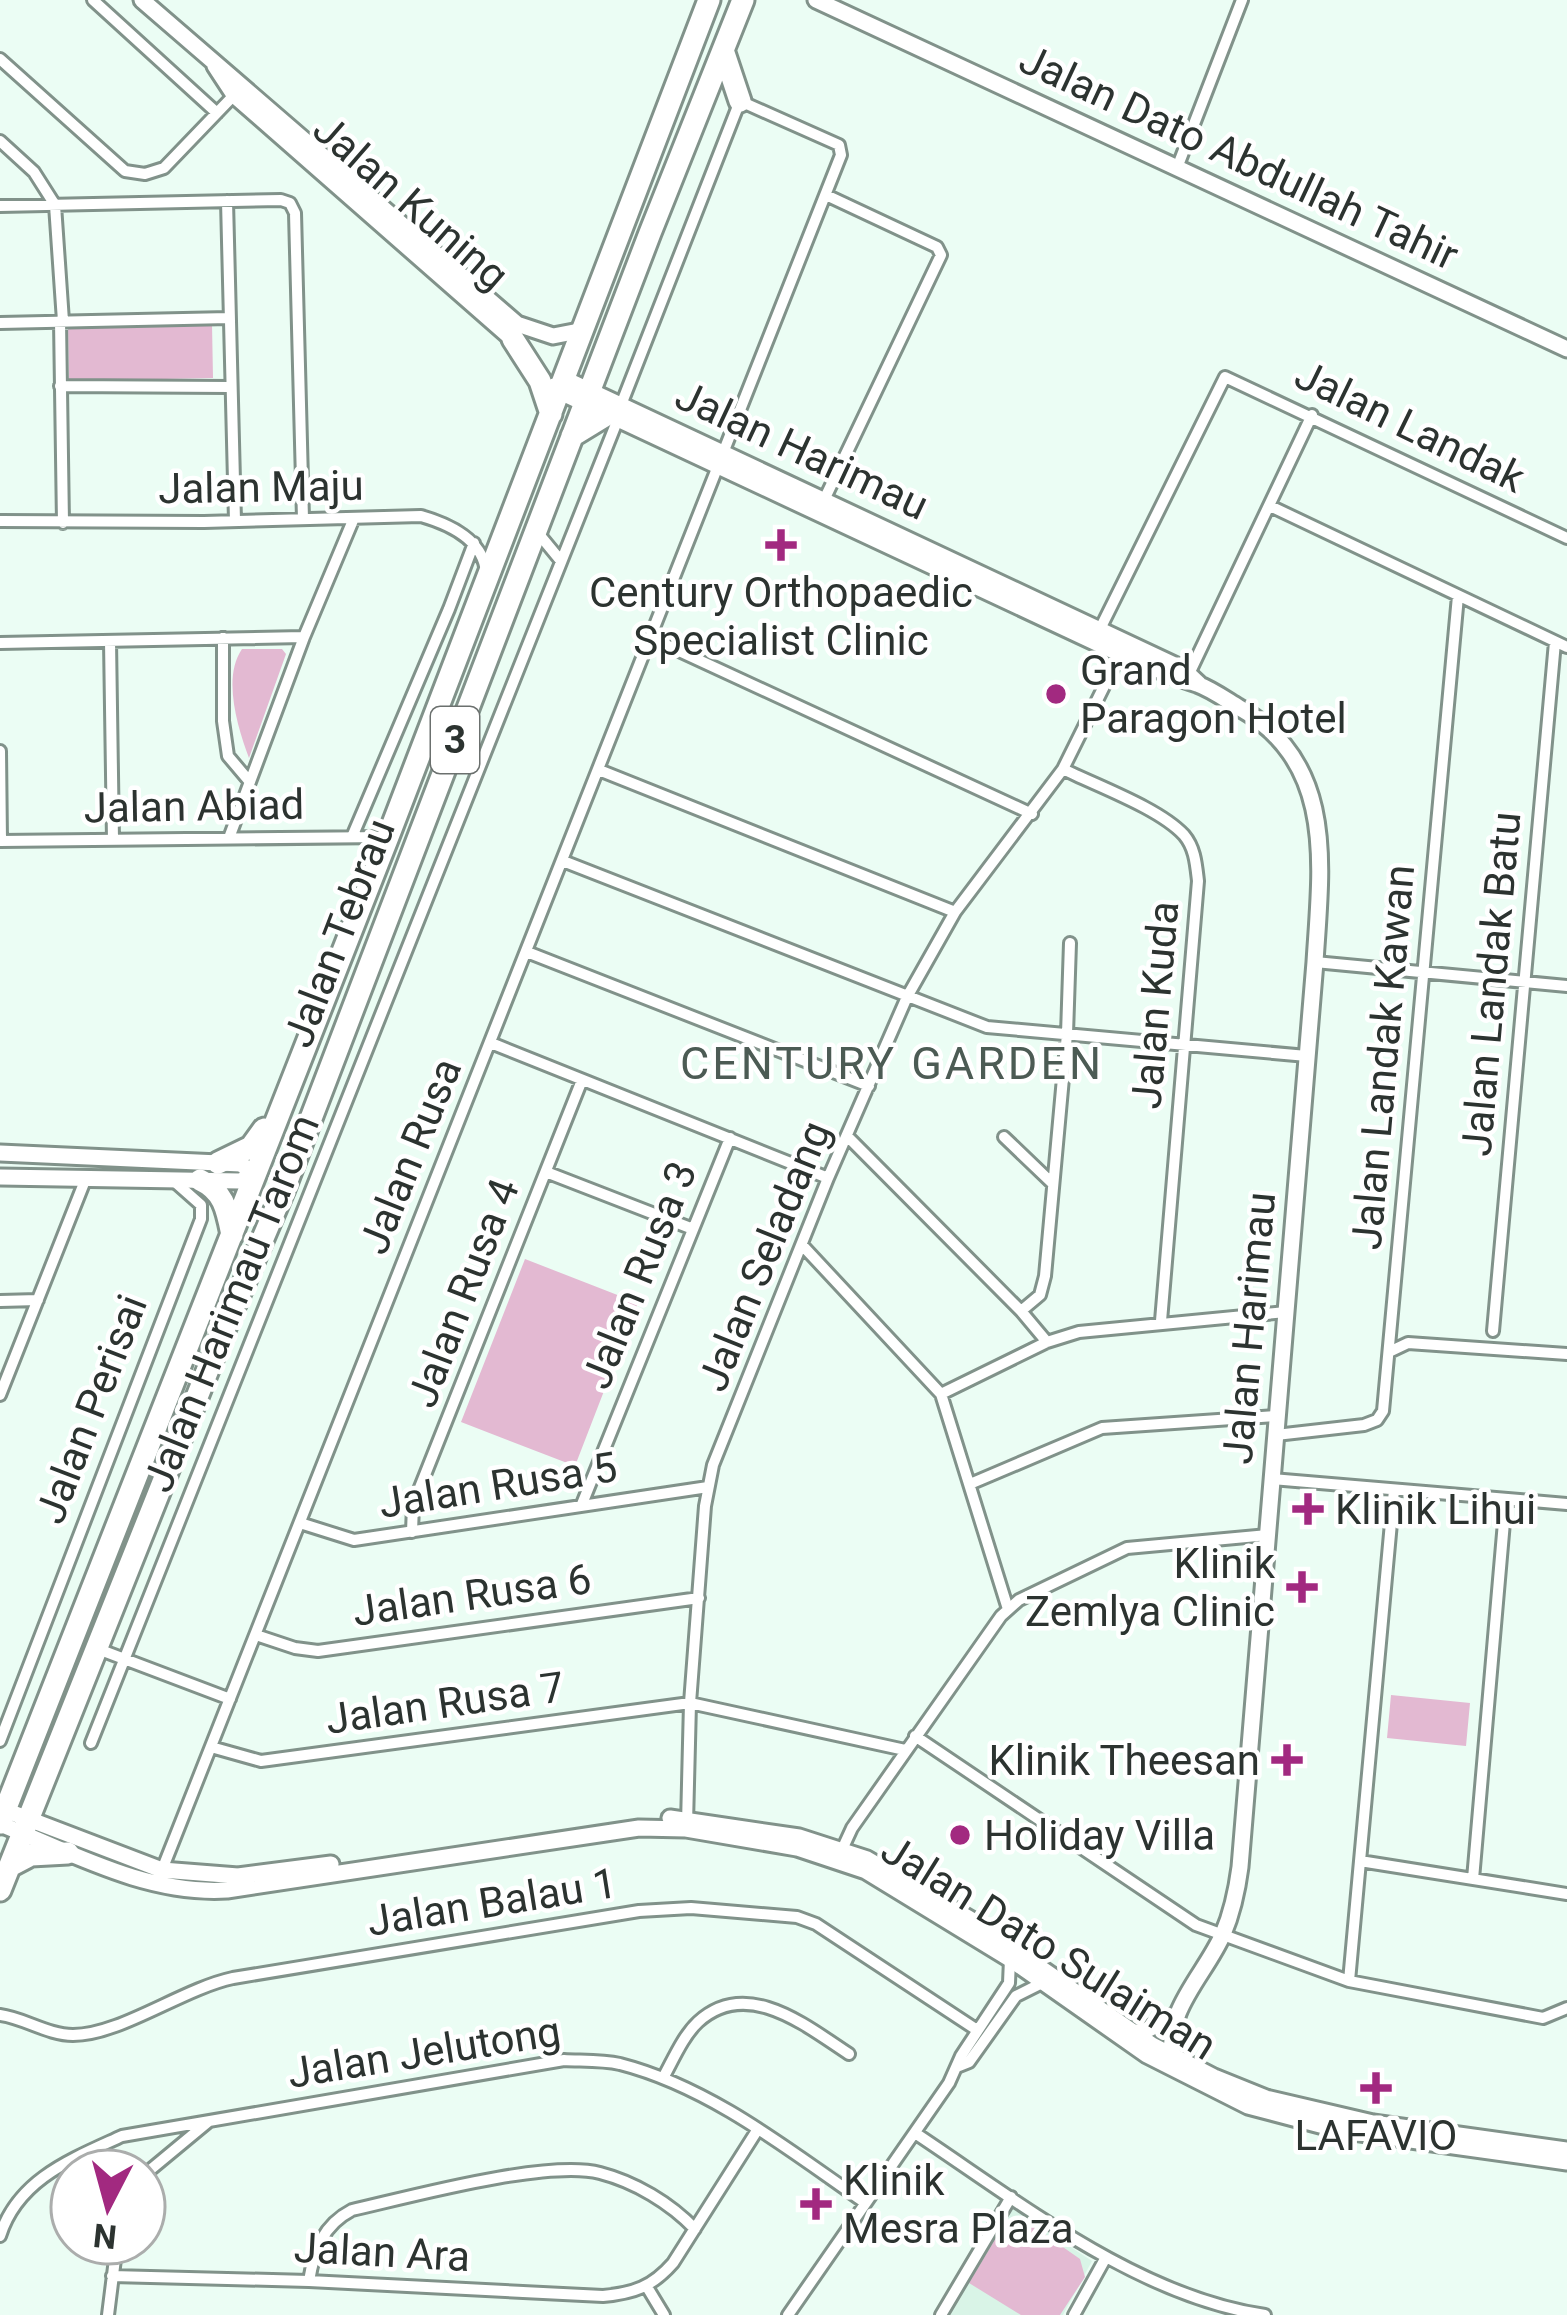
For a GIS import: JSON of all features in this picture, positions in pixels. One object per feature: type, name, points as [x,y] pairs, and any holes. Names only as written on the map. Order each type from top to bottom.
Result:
[{"type":"highway","name":"Jalan Tebrau","points":[[2,1819],[8,1784],[232,1236],[709,0]]},
{"type":"highway","name":"Jalan Tebrau","points":[[0,1890],[220,1337],[284,1189],[743,0]]},
{"type":"highway","points":[[723,50],[740,100]]},
{"type":"highway","points":[[513,339],[540,381],[551,415]]},
{"type":"highway","points":[[572,436],[616,412]]},
{"type":"highway","points":[[220,1337],[262,1209],[262,1187],[255,1175],[280,1156],[338,1044]]},
{"type":"highway","points":[[218,1162],[251,1147],[280,1104]]},
{"type":"highway","points":[[200,1180],[224,1200],[232,1236]]},
{"type":"highway","points":[[10,1866],[31,1855],[68,1853]]},
{"type":"street","points":[[93,0],[217,112]]},
{"type":"street","name":"Jalan Kuning","points":[[142,0],[563,385]]},
{"type":"street","name":"Jalan Dato Abdullah Tahir","points":[[816,0],[1567,350]]},
{"type":"street","points":[[1177,168],[1242,0]]},
{"type":"street","points":[[0,59],[124,171],[164,168],[238,91]]},
{"type":"street","name":"Jalan Kuning","points":[[238,91],[517,324],[553,335],[584,330]]},
{"type":"street","name":"Jalan Rusa","points":[[162,1870],[842,155],[839,145],[740,100]]},
{"type":"street","name":"Jalan Harimau Tarom","points":[[91,1743],[740,100]]},
{"type":"street","points":[[0,141],[34,172],[56,205],[63,523]]},
{"type":"street","points":[[824,500],[941,255],[938,247],[826,195]]},
{"type":"street","points":[[227,201],[235,521]]},
{"type":"street","points":[[0,206],[290,203],[295,213],[303,519]]},
{"type":"street","points":[[0,323],[229,318]]},
{"type":"street","name":"Jalan Landak","points":[[1100,629],[1225,376],[1567,538]]},
{"type":"street","name":"Jalan Harimau","points":[[563,385],[1191,680],[1269,729],[1305,779],[1322,857],[1240,1868],[1222,1936],[1176,2014],[1173,2058]]},
{"type":"street","points":[[60,386],[230,387]]},
{"type":"street","points":[[1191,680],[1312,415]]},
{"type":"street","name":"Jalan Harimau","points":[[721,459],[824,500],[1100,629],[1124,648]]},
{"type":"street","points":[[1270,506],[1561,645]]},
{"type":"street","name":"Jalan Maju","points":[[0,521],[421,516],[438,520],[474,543]]},
{"type":"street","points":[[229,838],[354,518]]},
{"type":"street","points":[[536,530],[561,560]]},
{"type":"street","points":[[474,543],[485,560],[487,581]]},
{"type":"street","points":[[352,837],[474,543]]},
{"type":"street","name":"Jalan Landak Kawan","points":[[1276,1435],[1364,1426],[1383,1411],[1458,596]]},
{"type":"street","points":[[0,643],[304,637]]},
{"type":"street","points":[[223,638],[228,756],[250,782]]},
{"type":"street","points":[[652,638],[1032,814]]},
{"type":"street","points":[[110,641],[113,840]]},
{"type":"street","name":"Jalan Landak Batu","points":[[1493,1331],[1561,645]]},
{"type":"street","name":"Jalan Seladang","points":[[687,1824],[690,1703],[708,1487],[828,1178],[907,997],[955,912],[1063,769],[1124,648]]},
{"type":"street","points":[[0,751],[0,842]]},
{"type":"street","name":"Jalan Kuda","points":[[1063,769],[1169,822],[1193,850],[1198,881],[1162,1322]]},
{"type":"street","points":[[599,770],[955,912]]},
{"type":"street","name":"Jalan Abiad","points":[[0,842],[388,837]]},
{"type":"street","points":[[563,861],[987,1027],[1307,1057]]},
{"type":"street","points":[[1021,1311],[1043,1287],[1067,1034],[1070,943]]},
{"type":"street","points":[[527,952],[868,1086]]},
{"type":"street","points":[[1315,962],[1567,986]]},
{"type":"street","points":[[490,1043],[828,1178]]},
{"type":"street","name":"Jalan Rusa 4","points":[[412,1532],[413,1505],[582,1080]]},
{"type":"street","points":[[847,1136],[1047,1342]]},
{"type":"street","points":[[1004,1137],[1052,1183]]},
{"type":"street","name":"Jalan Rusa 3","points":[[582,1504],[730,1138]]},
{"type":"street","points":[[0,1153],[218,1162],[241,1164],[255,1175]]},
{"type":"street","points":[[546,1172],[693,1229]]},
{"type":"street","points":[[0,1177],[240,1181],[255,1175]]},
{"type":"street","points":[[0,1396],[86,1178]]},
{"type":"street","name":"Jalan Perisai","points":[[0,1741],[201,1219],[201,1205],[171,1179]]},
{"type":"street","points":[[802,1245],[941,1394],[1008,1609]]},
{"type":"street","points":[[0,1300],[38,1300]]},
{"type":"street","points":[[941,1394],[1047,1342],[1079,1332],[1286,1312]]},
{"type":"street","points":[[1391,1328],[1408,1343]]},
{"type":"street","points":[[1389,1352],[1408,1343],[1567,1354]]},
{"type":"street","points":[[970,1484],[1102,1428],[1277,1416]]},
{"type":"street","points":[[1272,1479],[1567,1504]]},
{"type":"street","name":"Jalan Rusa 5","points":[[300,1523],[354,1540],[708,1487]]},
{"type":"street","points":[[1349,1981],[1394,1490]]},
{"type":"street","points":[[1473,1879],[1507,1499]]},
{"type":"street","points":[[143,1533],[176,1529]]},
{"type":"street","points":[[840,1854],[905,1750],[1018,1600],[1127,1549],[1268,1535]]},
{"type":"street","name":"Jalan Rusa 6","points":[[256,1635],[318,1651],[699,1598]]},
{"type":"street","points":[[98,1649],[230,1699]]},
{"type":"street","points":[[690,1703],[905,1750]]},
{"type":"street","name":"Jalan Rusa 7","points":[[211,1747],[261,1761],[690,1703]]},
{"type":"street","points":[[915,1736],[1196,1925],[1222,1936],[1349,1981],[1543,2018],[1567,2008]]},
{"type":"street","name":"Jalan Dato Sulaiman","points":[[2,1819],[162,1870],[218,1877],[609,1822],[785,1834],[883,1867],[970,1918],[1173,2058],[1286,2104],[1458,2137],[1567,2150]]},
{"type":"street","name":"Jalan Dato Sulaiman","points":[[26,1827],[68,1853],[169,1887],[217,1891],[612,1830],[687,1824]]},
{"type":"street","name":"Jalan Dato Sulaiman","points":[[840,1854],[1010,1959],[1163,2065],[1247,2107],[1339,2130],[1567,2162]]},
{"type":"street","points":[[1360,1861],[1567,1894]]},
{"type":"street","name":"Jalan Balau 1","points":[[0,2015],[66,2036],[92,2034],[203,1986],[233,1978],[639,1911],[691,1908],[782,1915],[816,1924],[977,2030]]},
{"type":"street","points":[[788,2315],[959,2066],[1009,1983],[1010,1959]]},
{"type":"street","points":[[959,2066],[969,2062],[1016,1996],[1042,1983]]},
{"type":"street","points":[[663,2078],[695,2024],[721,2006],[757,2005],[786,2013],[849,2054]]},
{"type":"street","points":[[1132,2032],[1143,2032],[1176,2014]]},
{"type":"street","name":"Jalan Jelutong","points":[[98,2147],[122,2136],[564,2060],[615,2063],[663,2078],[758,2129],[864,2202]]},
{"type":"street","points":[[168,2155],[211,2120]]},
{"type":"street","points":[[664,2315],[647,2287],[673,2263],[758,2129]]},
{"type":"street","points":[[915,2134],[1106,2259],[1232,2310],[1265,2315]]},
{"type":"street","points":[[309,2281],[320,2239],[337,2218],[352,2210],[561,2169],[599,2172],[627,2183],[675,2208],[695,2229]]},
{"type":"street","name":"Jalan Jelutong","points":[[0,2236],[10,2209],[26,2189],[48,2175]]},
{"type":"street","points":[[941,2315],[1011,2197]]},
{"type":"street","points":[[1074,2315],[1106,2259]]},
{"type":"street","points":[[108,2315],[113,2267]]},
{"type":"street","name":"Jalan Ara","points":[[112,2276],[603,2296],[647,2287]]},
{"type":"shaded area","points":[[212,324],[213,378],[69,381],[68,326]]},
{"type":"shaded area","points":[[242,649],[282,649],[286,654],[249,758],[233,688]]},
{"type":"shaded area","points":[[525,1259],[638,1303],[575,1466],[461,1422]]},
{"type":"shaded area","points":[[1391,1695],[1470,1703],[1466,1746],[1387,1738]]},
{"type":"shaded area","points":[[1010,2207],[1092,2261],[1063,2315],[948,2315]]},
{"type":"shaded area","points":[[1020,2217],[1080,2259],[1085,2277],[1060,2315],[1021,2315],[969,2283],[1006,2221]]},
{"type":"place","name":"Century Orthopaedic Specialist Clinic","points":[[781,545]]},
{"type":"place","name":"Grand Paragon Hotel","points":[[1056,694]]},
{"type":"place","name":"Klinik Lihui","points":[[1308,1509]]},
{"type":"place","name":"Klinik Zemlya Clinic","points":[[1302,1587]]},
{"type":"place","name":"Klinik Theesan","points":[[1287,1760]]},
{"type":"place","name":"Holiday Villa","points":[[960,1835]]},
{"type":"place","name":"LAFAVIO","points":[[1376,2088]]},
{"type":"place","name":"Klinik Mesra Plaza","points":[[816,2204]]},
{"type":"district","name":"CENTURY GARDEN","points":[[892,1063]]}]
